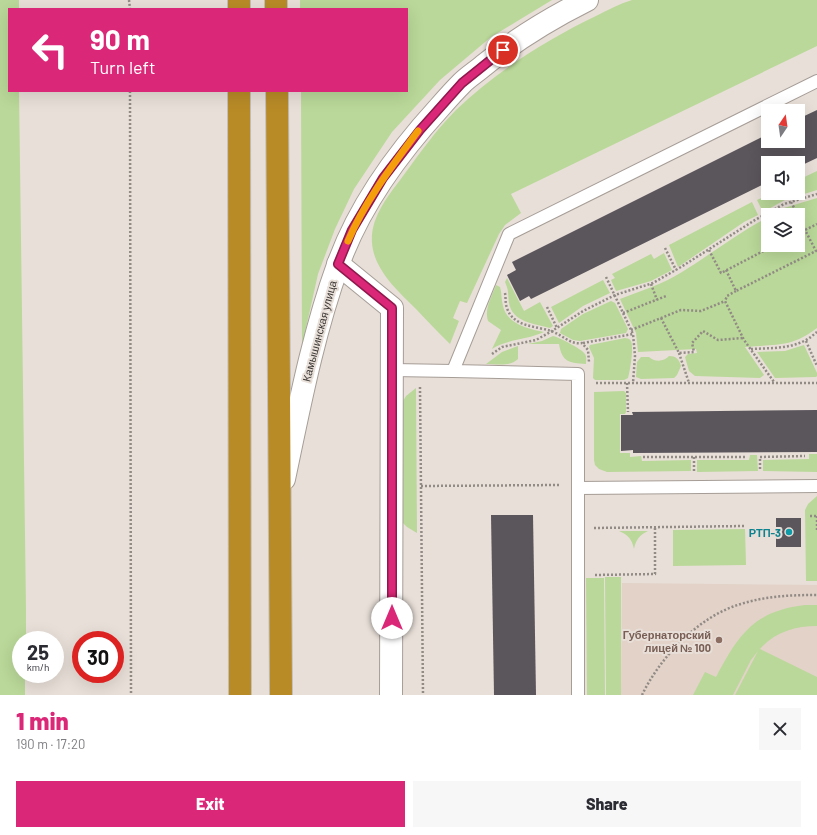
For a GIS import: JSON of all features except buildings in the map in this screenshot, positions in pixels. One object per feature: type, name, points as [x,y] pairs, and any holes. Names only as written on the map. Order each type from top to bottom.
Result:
[{"type":"highway","points":[[239,92],[240,695]]},
{"type":"highway","points":[[276,92],[281,695]]},
{"type":"street","name":"Камышинская улица","points":[[279,504],[302,396],[327,297],[338,264],[352,230],[383,178],[420,130],[462,83],[503,50],[553,17],[587,0]]},
{"type":"street","points":[[338,264],[392,308],[391,695]]},
{"type":"lane","points":[[453,371],[509,234],[817,81]]},
{"type":"lane","points":[[393,370],[578,374],[578,695]]},
{"type":"lane","points":[[578,488],[817,486]]},
{"type":"path","points":[[130,92],[131,695]]},
{"type":"path","points":[[476,372],[480,362],[502,347],[536,340],[583,311],[615,295],[651,284],[709,250],[755,220],[784,204],[817,194]]},
{"type":"path","points":[[791,202],[794,208]]},
{"type":"path","points":[[774,382],[743,338],[725,301],[726,296],[816,251],[805,230],[817,224]]},
{"type":"path","points":[[665,248],[676,270]]},
{"type":"path","points":[[709,250],[721,273],[761,252]]},
{"type":"path","points":[[726,270],[736,291]]},
{"type":"path","points":[[606,277],[633,334],[635,356],[633,383]]},
{"type":"path","points":[[651,284],[657,300]]},
{"type":"path","points":[[505,290],[506,307],[510,315],[516,320],[525,325],[552,331],[571,342],[577,344],[633,334]]},
{"type":"path","points":[[623,313],[666,296]]},
{"type":"path","points":[[631,330],[681,310],[701,311],[725,301]]},
{"type":"path","points":[[547,307],[557,328]]},
{"type":"path","points":[[661,318],[680,353],[689,383]]},
{"type":"path","points":[[680,353],[694,352],[692,344],[703,331],[718,340],[743,338]]},
{"type":"path","points":[[751,349],[782,348],[806,341],[817,332]]},
{"type":"path","points":[[806,341],[817,366]]},
{"type":"path","points":[[582,343],[588,350],[589,369]]},
{"type":"path","points":[[420,370],[423,695]]},
{"type":"path","points":[[589,383],[817,382]]},
{"type":"path","points":[[628,383],[628,412]]},
{"type":"path","points":[[760,475],[760,457],[806,456]]},
{"type":"path","points":[[644,457],[747,457]]},
{"type":"path","points":[[694,457],[694,476]]},
{"type":"path","points":[[421,486],[562,485]]},
{"type":"path","points":[[810,516],[817,516],[817,531]]},
{"type":"path","points":[[589,528],[744,526]]},
{"type":"path","points":[[590,575],[655,574],[655,527]]},
{"type":"path","points":[[642,695],[664,658],[686,636],[714,616],[740,604],[768,597],[817,595]]},
{"type":"shaded area","name":"Губернаторский лицей № 100","points":[[622,583],[817,585],[817,695],[621,695]]},
{"type":"green space","points":[[0,0],[19,0],[19,8],[8,8],[8,92],[19,92],[26,631],[12,631],[12,683],[25,683],[25,695],[0,695]]},
{"type":"green space","points":[[300,0],[552,0],[491,37],[440,80],[392,132],[354,189],[335,229],[318,274],[302,346],[301,92],[408,92],[408,8],[300,8]]},
{"type":"green space","points":[[632,0],[817,0],[817,46],[511,194],[521,213],[505,225],[499,234],[467,303],[460,301],[453,318],[459,321],[450,344],[395,287],[382,271],[377,262],[372,243],[372,233],[377,215],[392,191],[435,134],[456,110],[488,82],[523,57],[559,35],[614,7]]},
{"type":"green space","points":[[817,171],[817,190],[805,194],[805,177]]},
{"type":"green space","points":[[761,198],[761,200],[785,200],[770,208],[761,208],[757,200]]},
{"type":"green space","points":[[817,198],[817,328],[791,342],[775,345],[745,347],[764,375],[760,378],[695,376],[689,371],[685,357],[688,354],[697,353],[696,349],[638,352],[636,333],[620,299],[652,287],[675,276],[761,221],[761,252],[805,252],[805,208],[784,208]]},
{"type":"green space","points":[[752,202],[758,215],[744,222],[678,267],[669,245]]},
{"type":"green space","points":[[664,253],[672,270],[651,281],[616,291],[611,280],[615,278],[612,274],[651,254],[654,259]]},
{"type":"green space","points":[[507,278],[524,311],[540,302],[553,326],[550,328],[531,323],[519,318],[515,314],[509,303],[508,290],[505,282]]},
{"type":"green space","points":[[603,280],[610,293],[583,306],[559,323],[551,307]]},
{"type":"green space","points":[[496,285],[500,287],[503,306],[509,317],[519,325],[544,332],[531,337],[504,343],[492,349],[501,330],[488,321],[487,316],[489,303]]},
{"type":"green space","points":[[611,301],[615,303],[628,329],[626,333],[580,341],[573,340],[560,333],[561,329],[583,314]]},
{"type":"green space","points":[[553,336],[583,352],[586,356],[586,364],[571,362],[564,358],[559,344],[528,344],[542,341]]},
{"type":"green space","points":[[625,338],[630,339],[632,344],[628,378],[624,380],[595,380],[593,378],[594,358],[589,347],[590,345]]},
{"type":"green space","points":[[804,345],[817,373],[816,377],[775,378],[757,352],[785,351]]},
{"type":"green space","points":[[518,346],[518,359],[515,362],[486,364],[502,352]]},
{"type":"green space","points":[[669,356],[677,358],[681,366],[674,378],[641,379],[636,377],[637,362],[641,357],[649,357],[659,361]]},
{"type":"green space","points":[[416,388],[417,533],[402,522],[402,403],[406,396]]},
{"type":"green space","points":[[624,391],[626,393],[626,412],[625,414],[620,414],[620,453],[630,453],[630,457],[641,456],[642,461],[691,460],[691,471],[607,472],[599,469],[595,465],[594,392]]},
{"type":"green space","points":[[809,454],[817,454],[817,472],[763,471],[763,460],[809,459]]},
{"type":"green space","points":[[750,455],[757,455],[758,471],[697,472],[697,460],[749,460]]},
{"type":"green space","points":[[817,496],[817,581],[806,581],[805,510],[808,504]]},
{"type":"green space","points":[[745,529],[746,565],[673,566],[673,530]]},
{"type":"green space","points":[[619,531],[648,531],[639,538],[634,549],[629,538]]},
{"type":"green space","points":[[605,577],[621,577],[621,695],[606,695]]},
{"type":"green space","points":[[586,578],[604,578],[605,695],[587,695]]},
{"type":"green space","points":[[817,605],[817,626],[801,627],[786,631],[772,638],[760,649],[817,677],[817,695],[735,695],[758,651],[751,660],[733,695],[693,695],[705,672],[716,677],[732,648],[750,627],[760,619],[773,613],[787,608]]},
{"type":"slow traffic","points":[[348,241],[352,230],[383,178],[418,131]]},
{"type":"place","name":"РТП-3","points":[[789,532]]},
{"type":"place","name":"Губернаторский лицей № 100","points":[[719,640]]},
{"type":"route","points":[[392,618],[392,308],[338,264],[352,230],[383,178],[420,130],[462,83],[503,50]]}]
